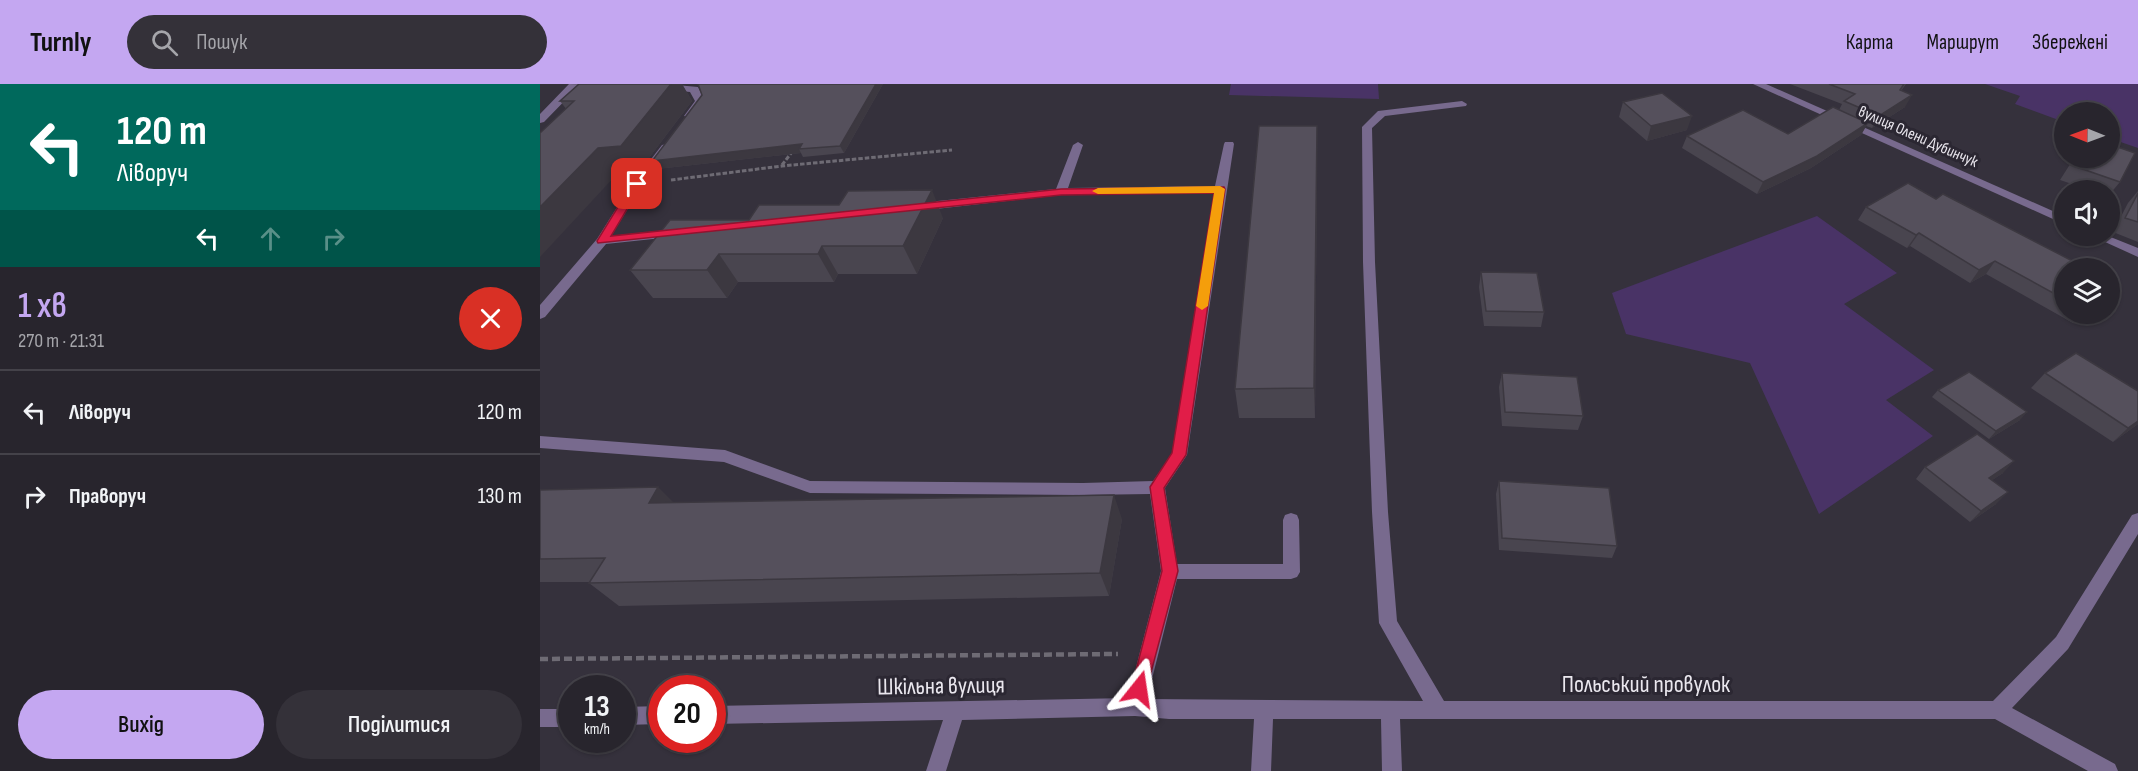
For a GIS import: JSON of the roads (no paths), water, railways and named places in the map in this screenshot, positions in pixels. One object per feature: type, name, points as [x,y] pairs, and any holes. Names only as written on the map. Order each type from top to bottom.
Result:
[{"type":"street","points":[[540,120],[574,84],[608,85]]},
{"type":"street","name":"вулиця Олени Дубинчук","points":[[1758,84],[2054,216]]},
{"type":"street","points":[[540,314],[602,241],[637,184],[700,101],[694,89],[654,87]]},
{"type":"street","points":[[1439,710],[1388,623],[1380,512],[1369,262],[1367,127],[1382,113],[1462,104]]},
{"type":"street","points":[[1135,707],[1170,571],[1157,487],[1179,455],[1229,144]]},
{"type":"street","points":[[1061,192],[1078,145]]},
{"type":"street","points":[[908,208],[1061,192],[1220,189]]},
{"type":"street","points":[[602,241],[684,232]]},
{"type":"street","points":[[2120,245],[2138,253]]},
{"type":"street","points":[[540,442],[725,456],[810,488],[1157,487]]},
{"type":"street","points":[[1170,571],[1291,572],[1291,520]]},
{"type":"street","points":[[1996,710],[2062,643],[2138,520]]},
{"type":"street","name":"Шкільна вулиця","points":[[726,715],[1135,707],[1169,710]]},
{"type":"street","name":"Польський провулок","points":[[1169,710],[1996,710],[2108,771]]},
{"type":"street","points":[[1261,771],[1264,710]]},
{"type":"street","points":[[1390,710],[1392,771]]},
{"type":"street","points":[[936,771],[955,712]]},
{"type":"street","points":[[540,718],[558,718]]}]
